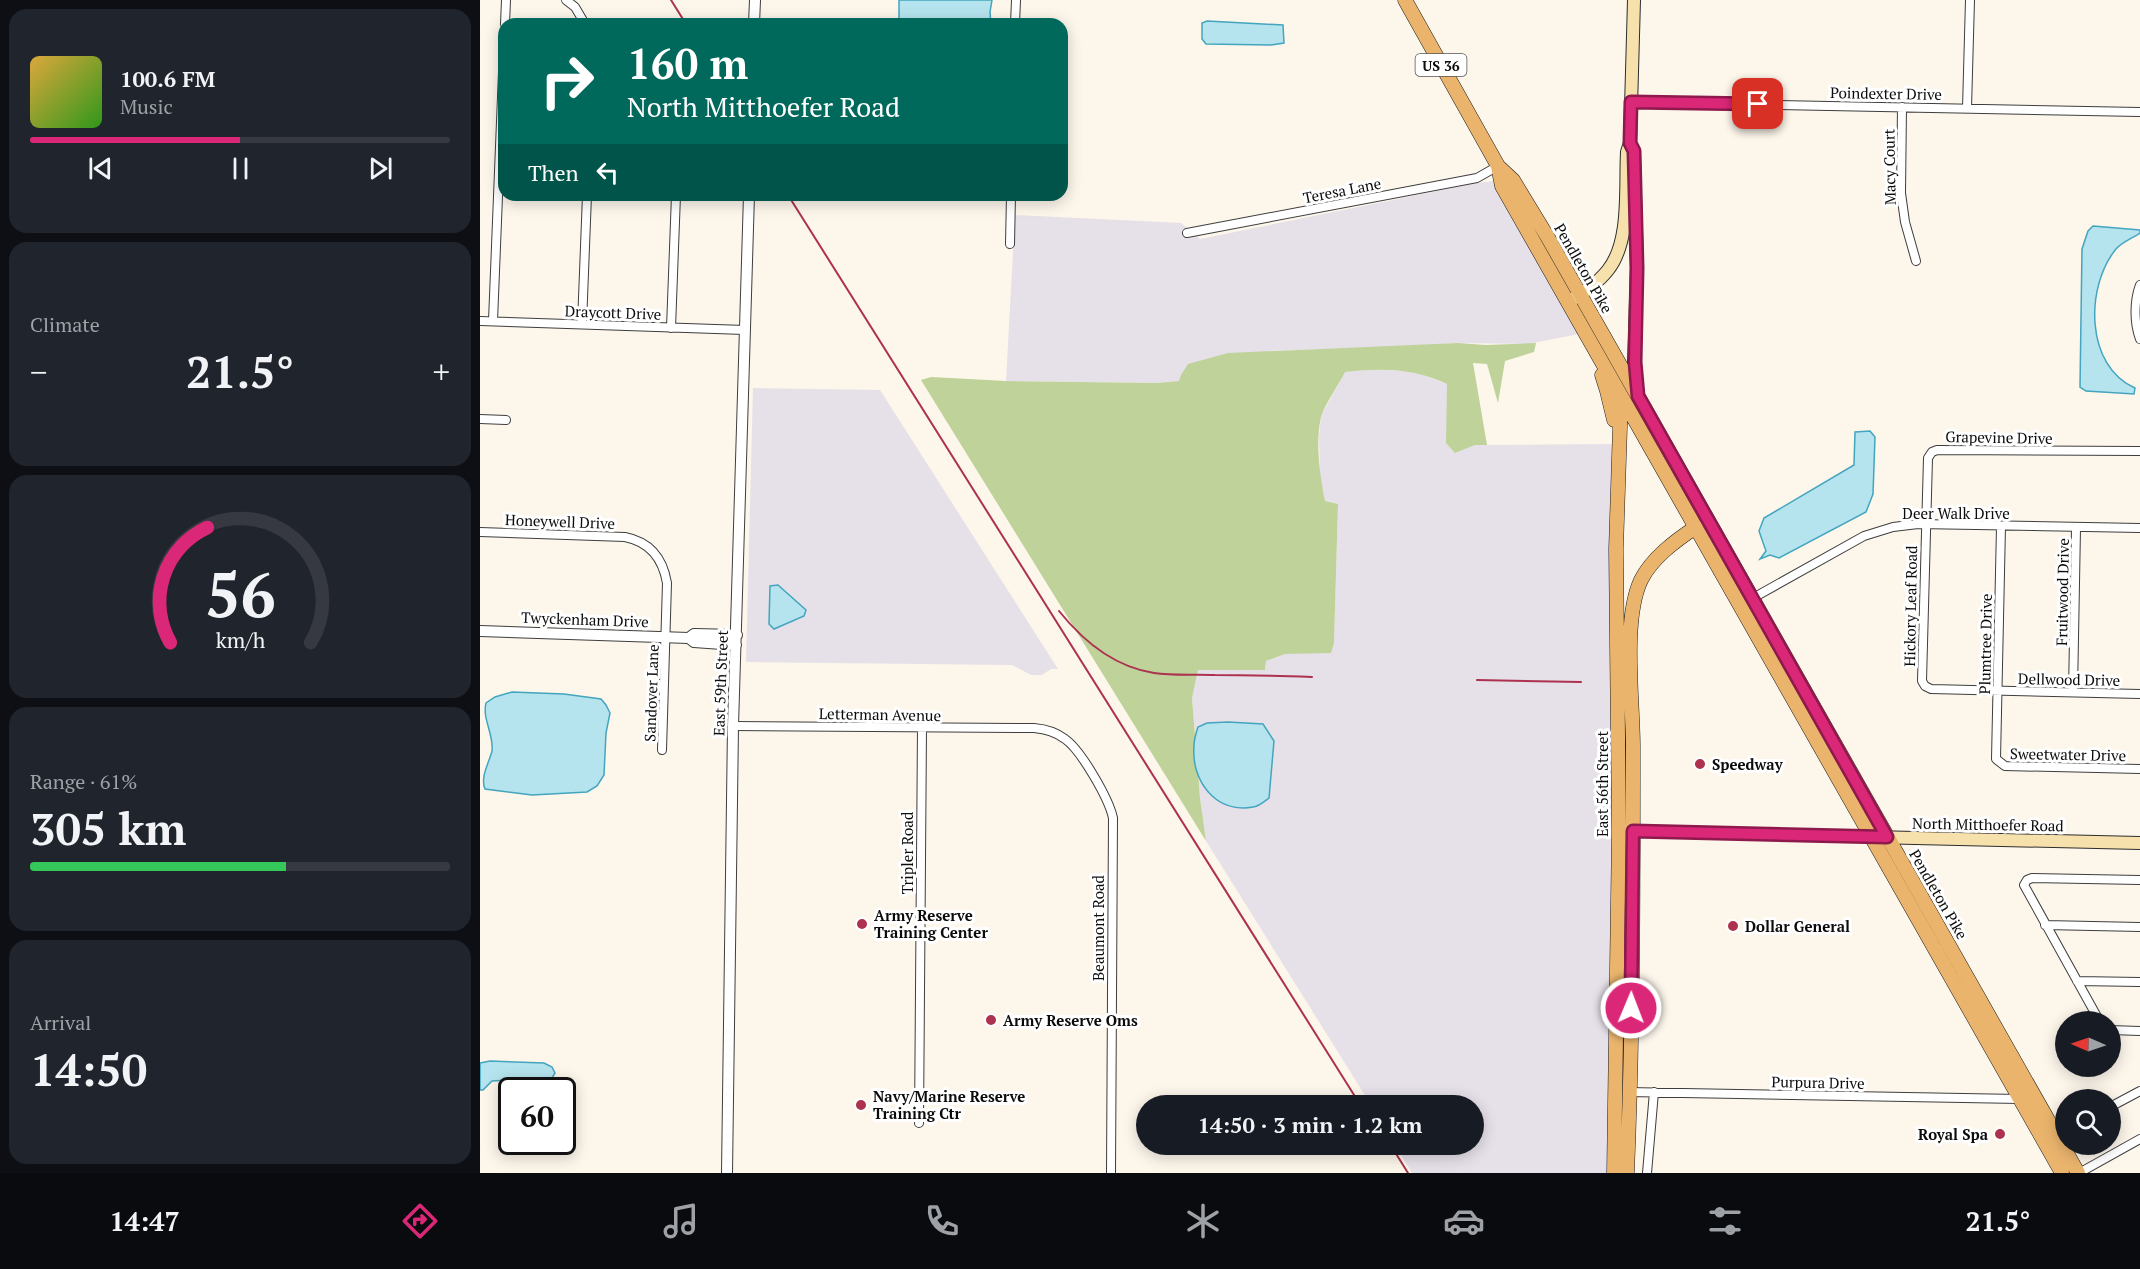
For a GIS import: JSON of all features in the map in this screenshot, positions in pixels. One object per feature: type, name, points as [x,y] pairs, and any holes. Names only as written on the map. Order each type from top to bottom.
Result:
[{"type":"main road","name":"Pendleton Pike","points":[[1405,0],[1498,166],[1513,180],[1526,200],[1887,837],[2055,1124]]},
{"type":"main road","points":[[1568,302],[1607,272],[1614,261],[1622,238],[1627,152],[1630,143],[1634,0]]},
{"type":"main road","points":[[1630,143],[1634,151],[1637,268],[1635,362],[1638,396]]},
{"type":"main road","name":"Pendleton Pike","points":[[1498,166],[1502,186],[2062,1173]]},
{"type":"main road","points":[[1589,339],[1608,391],[1618,448]]},
{"type":"main road","name":"East 56th Street","points":[[1621,395],[1616,601],[1626,831],[1630,1092],[1627,1173]]},
{"type":"main road","name":"East 56th Street","points":[[1614,1173],[1626,831],[1630,616],[1641,580],[1658,556],[1696,527]]},
{"type":"main road","name":"North Mitthoefer Road","points":[[1872,837],[2140,843]]},
{"type":"main road","name":"Pendleton Pike","points":[[2070,1155],[2078,1173]]},
{"type":"street","points":[[505,18],[506,0]]},
{"type":"street","points":[[566,0],[581,18]]},
{"type":"street","points":[[754,18],[755,0]]},
{"type":"street","points":[[1015,18],[1016,0]]},
{"type":"street","points":[[1967,108],[1970,0]]},
{"type":"street","name":"Poindexter Drive","points":[[1631,102],[2140,112]]},
{"type":"street","name":"Macy Court","points":[[1902,107],[1901,193],[1905,222],[1916,261]]},
{"type":"street","name":"Teresa Lane","points":[[1187,233],[1477,178],[1498,166]]},
{"type":"street","points":[[493,321],[498,196]]},
{"type":"street","points":[[582,324],[587,201]]},
{"type":"street","points":[[671,328],[676,201]]},
{"type":"street","name":"East 59th Street","points":[[727,1173],[734,726],[749,201]]},
{"type":"street","points":[[1010,243],[1011,201]]},
{"type":"street","points":[[2140,285],[2137,295],[2136,323],[2140,339]]},
{"type":"street","name":"Draycott Drive","points":[[480,321],[745,330]]},
{"type":"street","points":[[480,419],[506,420]]},
{"type":"street","name":"Grapevine Drive","points":[[1926,525],[1928,458],[1936,450],[2140,451]]},
{"type":"street","name":"Hickory Leaf Road","points":[[1926,525],[1922,681],[1926,687]]},
{"type":"street","name":"Deer Walk Drive","points":[[1753,598],[1872,533],[1896,526],[2140,528]]},
{"type":"street","name":"Plumtree Drive","points":[[1997,761],[1995,755],[2001,526]]},
{"type":"street","name":"Fruitwood Drive","points":[[2073,692],[2076,528]]},
{"type":"street","name":"Honeywell Drive","points":[[480,532],[620,536],[639,541],[654,552],[665,570],[667,583],[666,637]]},
{"type":"street","name":"Twyckenham Drive","points":[[480,631],[688,638],[694,642],[736,640]]},
{"type":"street","name":"Sandover Lane","points":[[662,750],[666,637]]},
{"type":"street","name":"Dellwood Drive","points":[[1926,687],[1931,689],[2140,694]]},
{"type":"street","name":"Letterman Avenue","points":[[734,726],[1026,728]]},
{"type":"street","name":"Tripler Road","points":[[919,1123],[922,728]]},
{"type":"street","name":"Beaumont Road","points":[[1026,728],[1047,730],[1071,743],[1107,798],[1112,813],[1111,1173]]},
{"type":"street","name":"Sweetwater Drive","points":[[1997,761],[2005,766],[2140,769]]},
{"type":"street","name":"North Mitthoefer Road","points":[[1626,831],[1872,837]]},
{"type":"street","points":[[2094,1011],[2024,887],[2028,879],[2140,880]]},
{"type":"street","points":[[2045,925],[2140,927]]},
{"type":"street","points":[[2077,981],[2140,982]]},
{"type":"street","points":[[2121,1030],[2140,1030]]},
{"type":"street","points":[[2121,1101],[2140,1091]]},
{"type":"street","name":"Purpura Drive","points":[[1616,1092],[2020,1099]]},
{"type":"street","points":[[1647,1173],[1654,1092]]},
{"type":"street","points":[[2078,1173],[2140,1139]]},
{"type":"shaded area","points":[[1495,181],[1579,334],[1528,344],[1458,343],[1268,351],[1180,381],[1157,383],[1006,381],[1015,215],[1181,223],[1200,239]]},
{"type":"shaded area","points":[[1369,369],[1417,372],[1447,384],[1455,453],[1475,445],[1612,444],[1610,1173],[1412,1173],[1401,1155],[1484,1155],[1484,1095],[1365,1095],[1206,841],[1192,698],[1198,670],[1265,670],[1266,661],[1285,654],[1331,652],[1334,643],[1338,504],[1325,501],[1320,474],[1319,437],[1321,416],[1345,372]]},
{"type":"shaded area","points":[[753,388],[880,390],[1058,669],[1051,669],[1042,675],[1031,675],[1012,665],[746,662]]},
{"type":"green space","points":[[1458,343],[1486,345],[1536,343],[1534,352],[1505,361],[1498,403],[1487,364],[1473,363],[1487,445],[1475,445],[1455,453],[1446,443],[1447,384],[1410,372],[1372,370],[1345,372],[1325,406],[1319,427],[1320,470],[1325,501],[1338,504],[1334,643],[1331,653],[1285,654],[1266,661],[1265,670],[1198,670],[1192,698],[1206,841],[921,380],[931,377],[1006,381],[1157,383],[1179,381],[1188,364],[1228,353]]},
{"type":"water","points":[[899,0],[992,0],[990,18],[899,18]]},
{"type":"water","points":[[1207,21],[1283,25],[1284,43],[1271,45],[1206,44],[1202,39],[1202,23]]},
{"type":"water","points":[[2093,226],[2140,230],[2140,233],[2116,249],[2106,265],[2095,304],[2095,324],[2099,344],[2107,362],[2119,377],[2135,388],[2134,394],[2086,391],[2080,387],[2082,249],[2088,231]]},
{"type":"water","points":[[1870,431],[1875,437],[1873,494],[1866,512],[1779,558],[1770,555],[1760,559],[1766,551],[1759,531],[1764,518],[1854,465],[1855,432]]},
{"type":"water","points":[[778,585],[806,610],[804,616],[774,629],[769,624],[770,586]]},
{"type":"water","points":[[512,692],[564,694],[601,699],[610,713],[606,733],[604,775],[597,786],[587,792],[532,795],[485,789],[484,775],[492,751],[486,703],[495,697]]},
{"type":"water","points":[[1207,723],[1263,724],[1274,741],[1269,798],[1255,807],[1240,808],[1217,800],[1208,792],[1197,771],[1194,746],[1198,727]]},
{"type":"water","points":[[490,1061],[544,1063],[552,1067],[555,1073],[553,1077],[498,1077],[498,1081],[492,1081],[480,1090],[480,1063]]},
{"type":"railway","points":[[671,0],[682,18]]},
{"type":"railway","points":[[792,201],[1354,1095]]},
{"type":"railway","points":[[1059,611],[1078,632],[1101,651],[1113,659],[1140,670],[1169,674],[1312,677]]},
{"type":"railway","points":[[1477,680],[1581,682]]},
{"type":"railway","points":[[1397,1155],[1408,1173]]},
{"type":"place","name":"Speedway","points":[[1700,764]]},
{"type":"place","name":"Army Reserve Training Center","points":[[862,924]]},
{"type":"place","name":"Dollar General","points":[[1733,926]]},
{"type":"place","name":"Army Reserve Oms","points":[[991,1020]]},
{"type":"place","name":"Navy/Marine Reserve Training Ctr","points":[[861,1105]]},
{"type":"place","name":"Royal Spa","points":[[2000,1134]]},
{"type":"route","points":[[1631,1008],[1633,831],[1887,837],[1638,396],[1635,362],[1637,268],[1634,151],[1630,143],[1631,102],[1758,104]]}]
